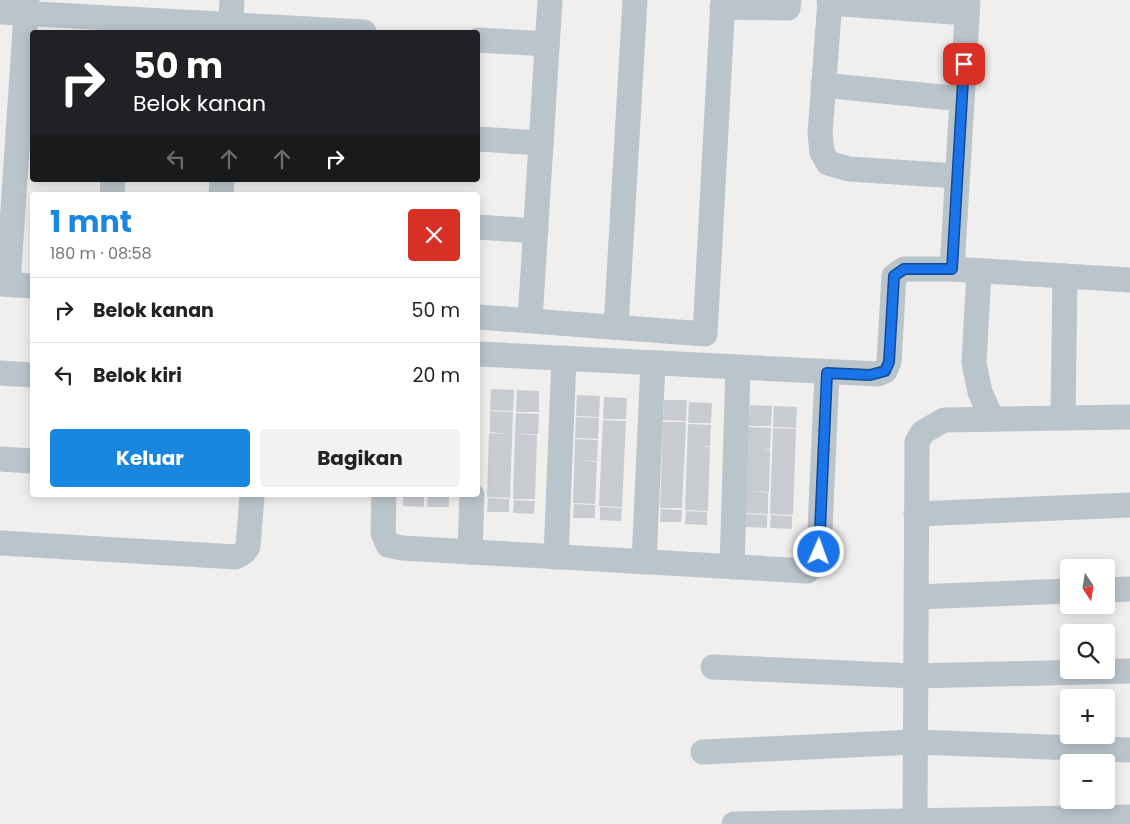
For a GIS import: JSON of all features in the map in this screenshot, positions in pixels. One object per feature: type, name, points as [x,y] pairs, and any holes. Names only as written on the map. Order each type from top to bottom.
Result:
[{"type":"street","points":[[530,320],[550,0]]},
{"type":"street","points":[[616,327],[635,0]]},
{"type":"street","points":[[480,317],[705,334],[723,3],[788,8],[789,0]]},
{"type":"street","points":[[952,269],[958,176],[962,99],[968,7],[830,1],[820,134],[822,152],[828,163],[849,169],[958,176]]},
{"type":"street","points":[[26,7],[10,110],[4,284],[30,286]]},
{"type":"street","points":[[0,12],[26,7],[122,17],[231,19],[344,30]]},
{"type":"street","points":[[480,40],[547,44]]},
{"type":"street","points":[[823,86],[962,99]]},
{"type":"street","points":[[480,139],[541,143]]},
{"type":"street","points":[[480,227],[536,231]]},
{"type":"street","points":[[480,354],[870,375],[885,371],[889,362],[894,276],[904,269],[952,269],[1130,280]]},
{"type":"street","points":[[978,271],[974,364],[980,392],[992,419]]},
{"type":"street","points":[[1063,418],[1065,276]]},
{"type":"street","points":[[556,557],[564,358]]},
{"type":"street","points":[[644,562],[653,364]]},
{"type":"street","points":[[732,567],[738,368]]},
{"type":"street","points":[[0,373],[30,375]]},
{"type":"street","points":[[384,497],[383,534],[388,545],[402,548],[807,571],[814,566],[819,552],[827,373]]},
{"type":"street","points":[[915,822],[917,442],[923,432],[944,420],[1130,418]]},
{"type":"street","points":[[0,459],[30,461]]},
{"type":"street","points":[[0,543],[236,557],[248,547],[252,497]]},
{"type":"street","points":[[470,552],[472,497]]},
{"type":"street","points":[[916,514],[1130,505]]},
{"type":"street","points":[[1115,590],[1130,589]]},
{"type":"street","points":[[916,597],[1060,592]]},
{"type":"street","points":[[713,667],[915,676],[1130,671]]},
{"type":"street","points":[[702,752],[914,742],[1130,750]]},
{"type":"street","points":[[734,824],[1130,817]]},
{"type":"building","points":[[491,389],[514,390],[513,411],[490,410]]},
{"type":"building","points":[[517,390],[539,391],[539,412],[516,412]]},
{"type":"building","points":[[577,395],[600,396],[599,417],[576,416]]},
{"type":"building","points":[[604,397],[627,398],[626,419],[603,419]]},
{"type":"building","points":[[664,400],[687,400],[686,421],[663,420]]},
{"type":"building","points":[[689,402],[712,403],[711,423],[688,423]]},
{"type":"building","points":[[750,405],[772,406],[771,426],[748,426]]},
{"type":"building","points":[[774,406],[797,407],[796,428],[773,427]]},
{"type":"building","points":[[490,411],[513,412],[510,498],[487,497],[489,433],[508,434],[490,432]]},
{"type":"building","points":[[516,413],[539,414],[538,434],[515,434]]},
{"type":"building","points":[[576,417],[599,418],[598,439],[575,438]]},
{"type":"building","points":[[603,420],[626,421],[622,507],[599,506]]},
{"type":"building","points":[[663,422],[686,422],[682,508],[660,508]]},
{"type":"building","points":[[688,424],[711,425],[710,446],[701,446],[710,447],[708,511],[685,510]]},
{"type":"building","points":[[748,427],[771,428],[770,449],[762,449],[770,450],[769,492],[750,491],[768,493],[768,514],[745,513]]},
{"type":"building","points":[[773,428],[796,429],[793,515],[770,514]]},
{"type":"building","points":[[515,434],[537,435],[535,499],[513,499]]},
{"type":"building","points":[[575,439],[598,440],[597,461],[579,460],[597,462],[595,504],[573,503]]},
{"type":"building","points":[[403,497],[424,497],[424,507],[403,506]]},
{"type":"building","points":[[428,497],[449,497],[449,507],[427,507]]},
{"type":"building","points":[[488,498],[509,499],[509,512],[487,512]]},
{"type":"building","points":[[514,500],[535,501],[534,514],[513,513]]},
{"type":"building","points":[[574,504],[595,505],[595,518],[573,518]]},
{"type":"building","points":[[600,507],[622,508],[621,521],[600,520]]},
{"type":"building","points":[[661,509],[682,510],[681,522],[660,522]]},
{"type":"building","points":[[686,511],[707,512],[707,525],[685,524]]},
{"type":"building","points":[[746,514],[767,515],[767,528],[746,527]]},
{"type":"building","points":[[771,515],[792,516],[792,529],[770,528]]},
{"type":"route","points":[[819,552],[827,373],[870,375],[885,371],[889,362],[892,283],[894,276],[904,269],[952,269],[964,64]]}]
